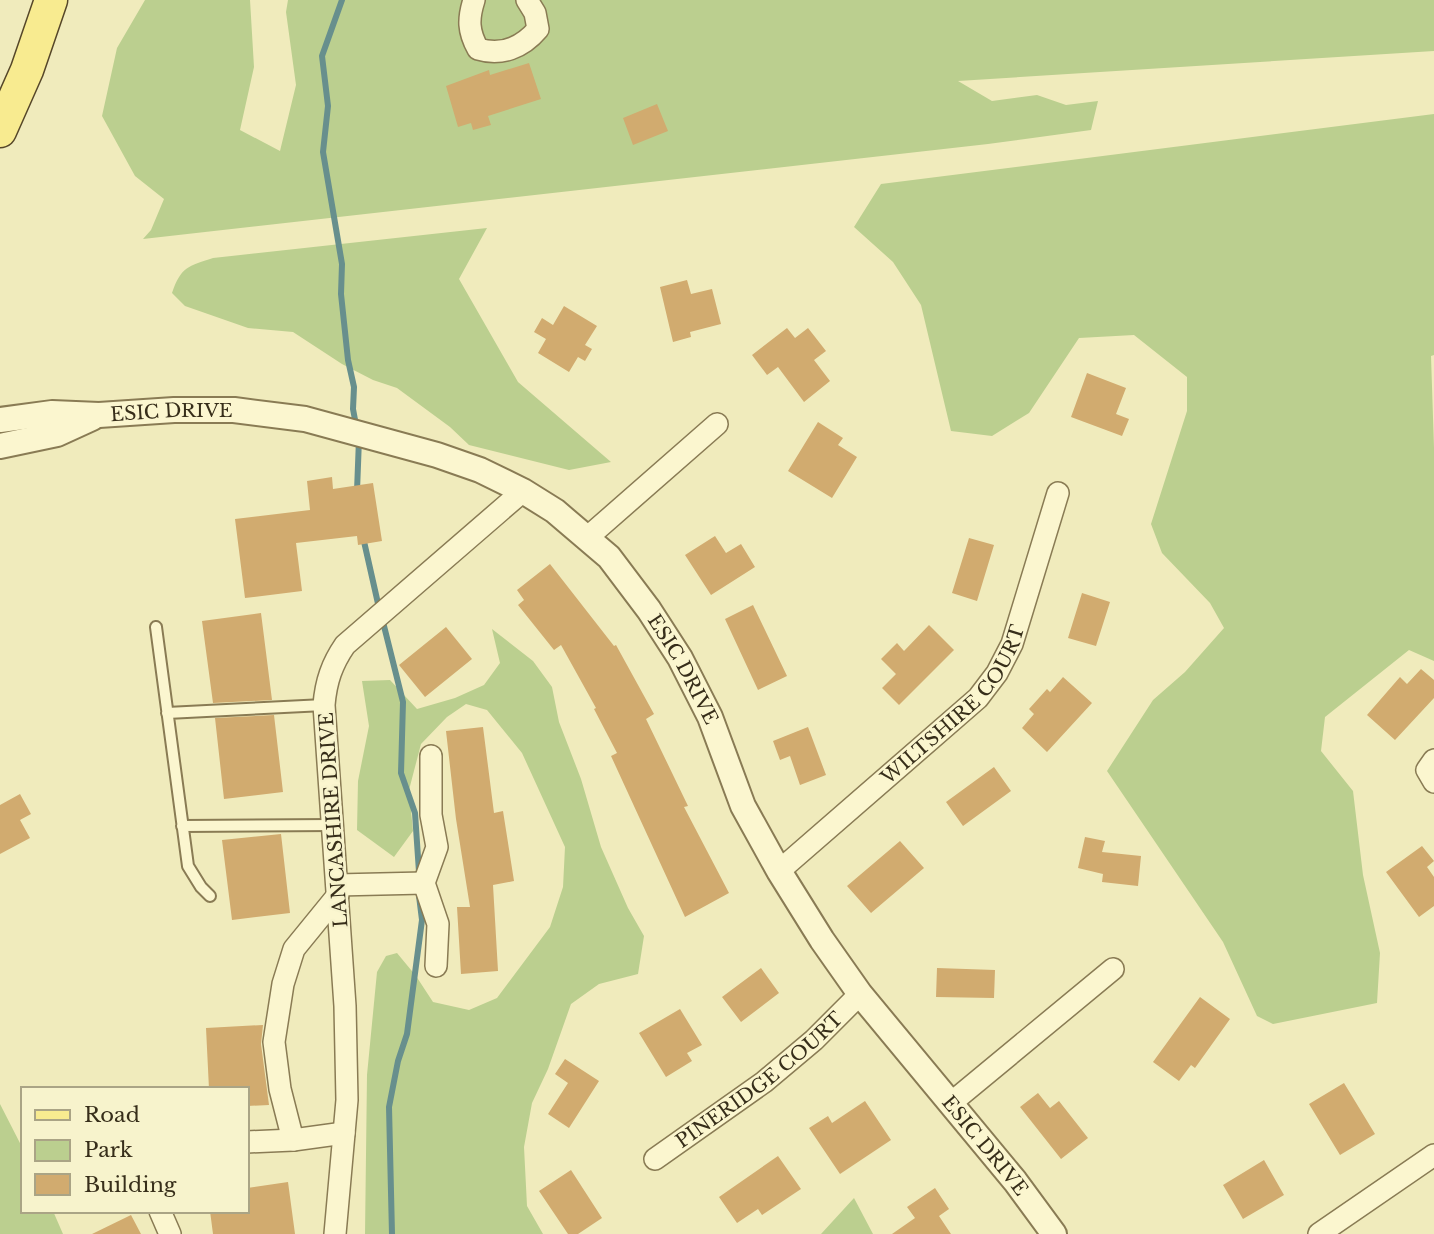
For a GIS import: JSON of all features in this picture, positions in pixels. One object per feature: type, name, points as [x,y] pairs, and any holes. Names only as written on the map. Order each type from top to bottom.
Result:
[{"type":"main road","points":[[0,131],[27,70],[51,0]]},
{"type":"street","points":[[474,0],[469,15],[470,34],[478,48],[492,53],[507,51],[530,39],[538,29],[535,13],[527,0]]},
{"type":"street","name":"ESIC DRIVE","points":[[0,420],[52,413],[99,415],[174,410],[234,410],[304,419],[437,455],[480,470],[523,491],[555,511],[609,557],[649,610],[680,658],[710,717],[743,806],[822,940],[860,993],[1015,1181],[1054,1234]]},
{"type":"street","name":"ESIC DRIVE","points":[[0,446],[57,434],[99,415]]},
{"type":"street","points":[[588,537],[717,424]]},
{"type":"street","name":"LANCASHIRE DRIVE","points":[[335,1234],[346,1100],[345,1006],[324,705],[326,685],[332,664],[345,645],[523,491]]},
{"type":"street","name":"WILTSHIRE COURT","points":[[779,871],[978,698],[996,673],[1012,643],[1058,493]]},
{"type":"street","points":[[430,757],[431,815],[438,847],[424,883],[438,924],[436,966]]},
{"type":"street","points":[[1434,760],[1427,770],[1434,782]]},
{"type":"street","points":[[293,1140],[280,1089],[274,1042],[283,984],[294,949],[337,890],[424,883]]},
{"type":"street","points":[[951,1102],[1113,968]]},
{"type":"street","name":"PINERIDGE COURT","points":[[655,1159],[764,1082],[814,1040],[860,993]]},
{"type":"street","points":[[248,1142],[293,1140],[344,1133]]},
{"type":"street","points":[[1319,1234],[1431,1162]]},
{"type":"street","points":[[161,1213],[170,1234]]},
{"type":"lane","points":[[156,627],[188,866],[210,896]]},
{"type":"lane","points":[[167,713],[324,705]]},
{"type":"lane","points":[[182,826],[333,825]]},
{"type":"green space","points":[[145,0],[250,0],[254,67],[240,130],[280,151],[296,85],[286,12],[288,0],[1434,0],[1434,51],[958,81],[992,101],[1037,95],[1066,105],[1098,101],[1091,130],[988,144],[143,239],[151,230],[164,199],[135,176],[102,116],[117,48]]},
{"type":"green space","points":[[1434,114],[1434,355],[1431,356],[1434,661],[1409,650],[1325,717],[1321,751],[1353,791],[1363,875],[1380,953],[1377,1003],[1273,1024],[1257,1016],[1223,942],[1107,771],[1153,700],[1185,672],[1224,628],[1210,603],[1162,553],[1151,524],[1187,411],[1187,377],[1134,335],[1079,338],[1029,413],[992,436],[951,431],[921,305],[893,262],[854,227],[881,184]]},
{"type":"green space","points":[[487,228],[459,279],[518,382],[611,462],[569,470],[469,445],[450,427],[397,388],[373,380],[342,364],[293,332],[248,328],[185,306],[172,293],[186,269],[213,258]]},
{"type":"green space","points":[[492,629],[533,661],[552,687],[559,722],[581,779],[601,847],[628,908],[644,936],[638,974],[599,984],[571,1004],[548,1069],[532,1103],[524,1147],[527,1206],[543,1234],[365,1234],[367,1075],[377,972],[386,956],[397,953],[433,1002],[469,1010],[497,998],[550,927],[563,887],[565,847],[522,753],[487,710],[466,704],[447,717],[421,744],[409,790],[413,831],[394,857],[357,830],[358,781],[369,726],[362,681],[390,680],[417,709],[455,698],[484,685],[500,663]]},
{"type":"green space","points":[[0,1104],[21,1145],[21,1213],[54,1213],[63,1234],[0,1234]]},
{"type":"green space","points":[[854,1198],[873,1234],[821,1234]]},
{"type":"building","points":[[529,63],[541,99],[488,116],[491,125],[473,130],[471,123],[458,127],[446,86],[489,70],[490,75]]},
{"type":"building","points":[[657,104],[668,131],[633,145],[623,118]]},
{"type":"building","points":[[687,280],[691,294],[712,289],[721,324],[690,332],[691,337],[673,342],[660,287]]},
{"type":"building","points":[[564,306],[597,326],[585,345],[592,349],[585,361],[578,357],[569,372],[538,353],[546,339],[534,332],[542,318],[553,325]]},
{"type":"building","points":[[787,328],[795,338],[808,328],[826,351],[814,360],[830,381],[804,402],[778,367],[767,375],[752,355]]},
{"type":"building","points":[[1087,373],[1126,388],[1116,414],[1129,419],[1122,436],[1071,417]]},
{"type":"building","points":[[818,422],[843,438],[838,445],[857,457],[832,498],[788,471]]},
{"type":"building","points":[[332,477],[333,489],[373,483],[382,541],[358,545],[357,536],[296,543],[302,591],[245,598],[235,519],[310,510],[307,481]]},
{"type":"building","points":[[715,536],[726,553],[741,544],[755,567],[711,595],[685,555]]},
{"type":"building","points":[[969,538],[994,545],[977,601],[952,593]]},
{"type":"building","points":[[550,564],[614,646],[616,645],[654,714],[646,719],[688,806],[684,807],[729,893],[685,917],[611,756],[617,753],[594,709],[596,708],[561,645],[554,650],[518,605],[524,600],[517,590]]},
{"type":"building","points":[[1082,593],[1110,602],[1096,646],[1068,638]]},
{"type":"building","points":[[753,605],[787,676],[758,690],[725,619]]},
{"type":"building","points":[[261,613],[272,700],[213,703],[202,621]]},
{"type":"building","points":[[929,625],[954,650],[899,705],[882,688],[896,674],[881,659],[897,643],[904,651]]},
{"type":"building","points":[[446,627],[472,659],[425,697],[399,665]]},
{"type":"building","points":[[1421,669],[1434,680],[1434,698],[1395,740],[1367,715],[1400,677],[1407,684]]},
{"type":"building","points":[[1063,677],[1092,703],[1047,752],[1022,728],[1034,714],[1029,709],[1047,689],[1050,692]]},
{"type":"building","points":[[274,715],[283,792],[224,799],[215,718]]},
{"type":"building","points":[[483,727],[494,813],[503,811],[514,881],[493,885],[498,971],[461,974],[457,907],[470,907],[446,731]]},
{"type":"building","points":[[808,727],[826,775],[800,785],[790,756],[780,760],[773,741]]},
{"type":"building","points":[[994,767],[1011,791],[963,826],[946,802]]},
{"type":"building","points":[[20,794],[31,814],[20,820],[30,838],[0,854],[0,805]]},
{"type":"building","points":[[281,834],[290,913],[232,920],[222,840]]},
{"type":"building","points":[[1085,837],[1105,841],[1102,852],[1141,856],[1138,886],[1102,882],[1103,874],[1078,868]]},
{"type":"building","points":[[900,841],[924,868],[871,913],[847,886]]},
{"type":"building","points":[[1422,846],[1434,861],[1427,867],[1434,877],[1434,906],[1419,917],[1386,872]]},
{"type":"building","points":[[761,968],[779,993],[741,1022],[722,997]]},
{"type":"building","points":[[937,968],[995,970],[994,998],[936,997]]},
{"type":"building","points":[[1200,997],[1230,1019],[1195,1068],[1191,1065],[1179,1081],[1153,1062]]},
{"type":"building","points":[[680,1009],[702,1045],[687,1053],[692,1061],[666,1077],[639,1033]]},
{"type":"building","points":[[263,1025],[261,1044],[269,1105],[248,1106],[248,1087],[209,1087],[206,1028]]},
{"type":"building","points":[[565,1059],[599,1081],[569,1128],[548,1114],[568,1083],[555,1074]]},
{"type":"building","points":[[1344,1083],[1375,1134],[1340,1155],[1309,1104]]},
{"type":"building","points":[[1038,1093],[1050,1108],[1059,1101],[1088,1138],[1061,1159],[1020,1107]]},
{"type":"building","points":[[865,1101],[891,1140],[840,1174],[809,1128],[828,1116],[832,1123]]},
{"type":"building","points":[[778,1156],[801,1189],[762,1215],[758,1209],[737,1223],[719,1197]]},
{"type":"building","points":[[1264,1160],[1284,1195],[1243,1219],[1223,1185]]},
{"type":"building","points":[[571,1170],[602,1218],[578,1234],[568,1234],[539,1191]]},
{"type":"building","points":[[288,1182],[295,1234],[213,1234],[210,1213],[248,1213],[248,1188]]},
{"type":"building","points":[[935,1188],[949,1209],[939,1216],[951,1234],[892,1234],[915,1218],[907,1207]]},
{"type":"building","points":[[131,1215],[141,1234],[92,1234]]},
{"type":"waterway","points":[[342,0],[322,56],[328,106],[323,152],[342,264],[341,294],[348,360],[354,387],[353,409],[356,425]]},
{"type":"waterway","points":[[357,491],[359,439]]},
{"type":"waterway","points":[[363,537],[379,608]]},
{"type":"waterway","points":[[382,618],[403,702],[401,773],[415,813],[419,872]]},
{"type":"waterway","points":[[392,1234],[389,1107],[398,1061],[407,1034],[422,920],[419,896]]}]
